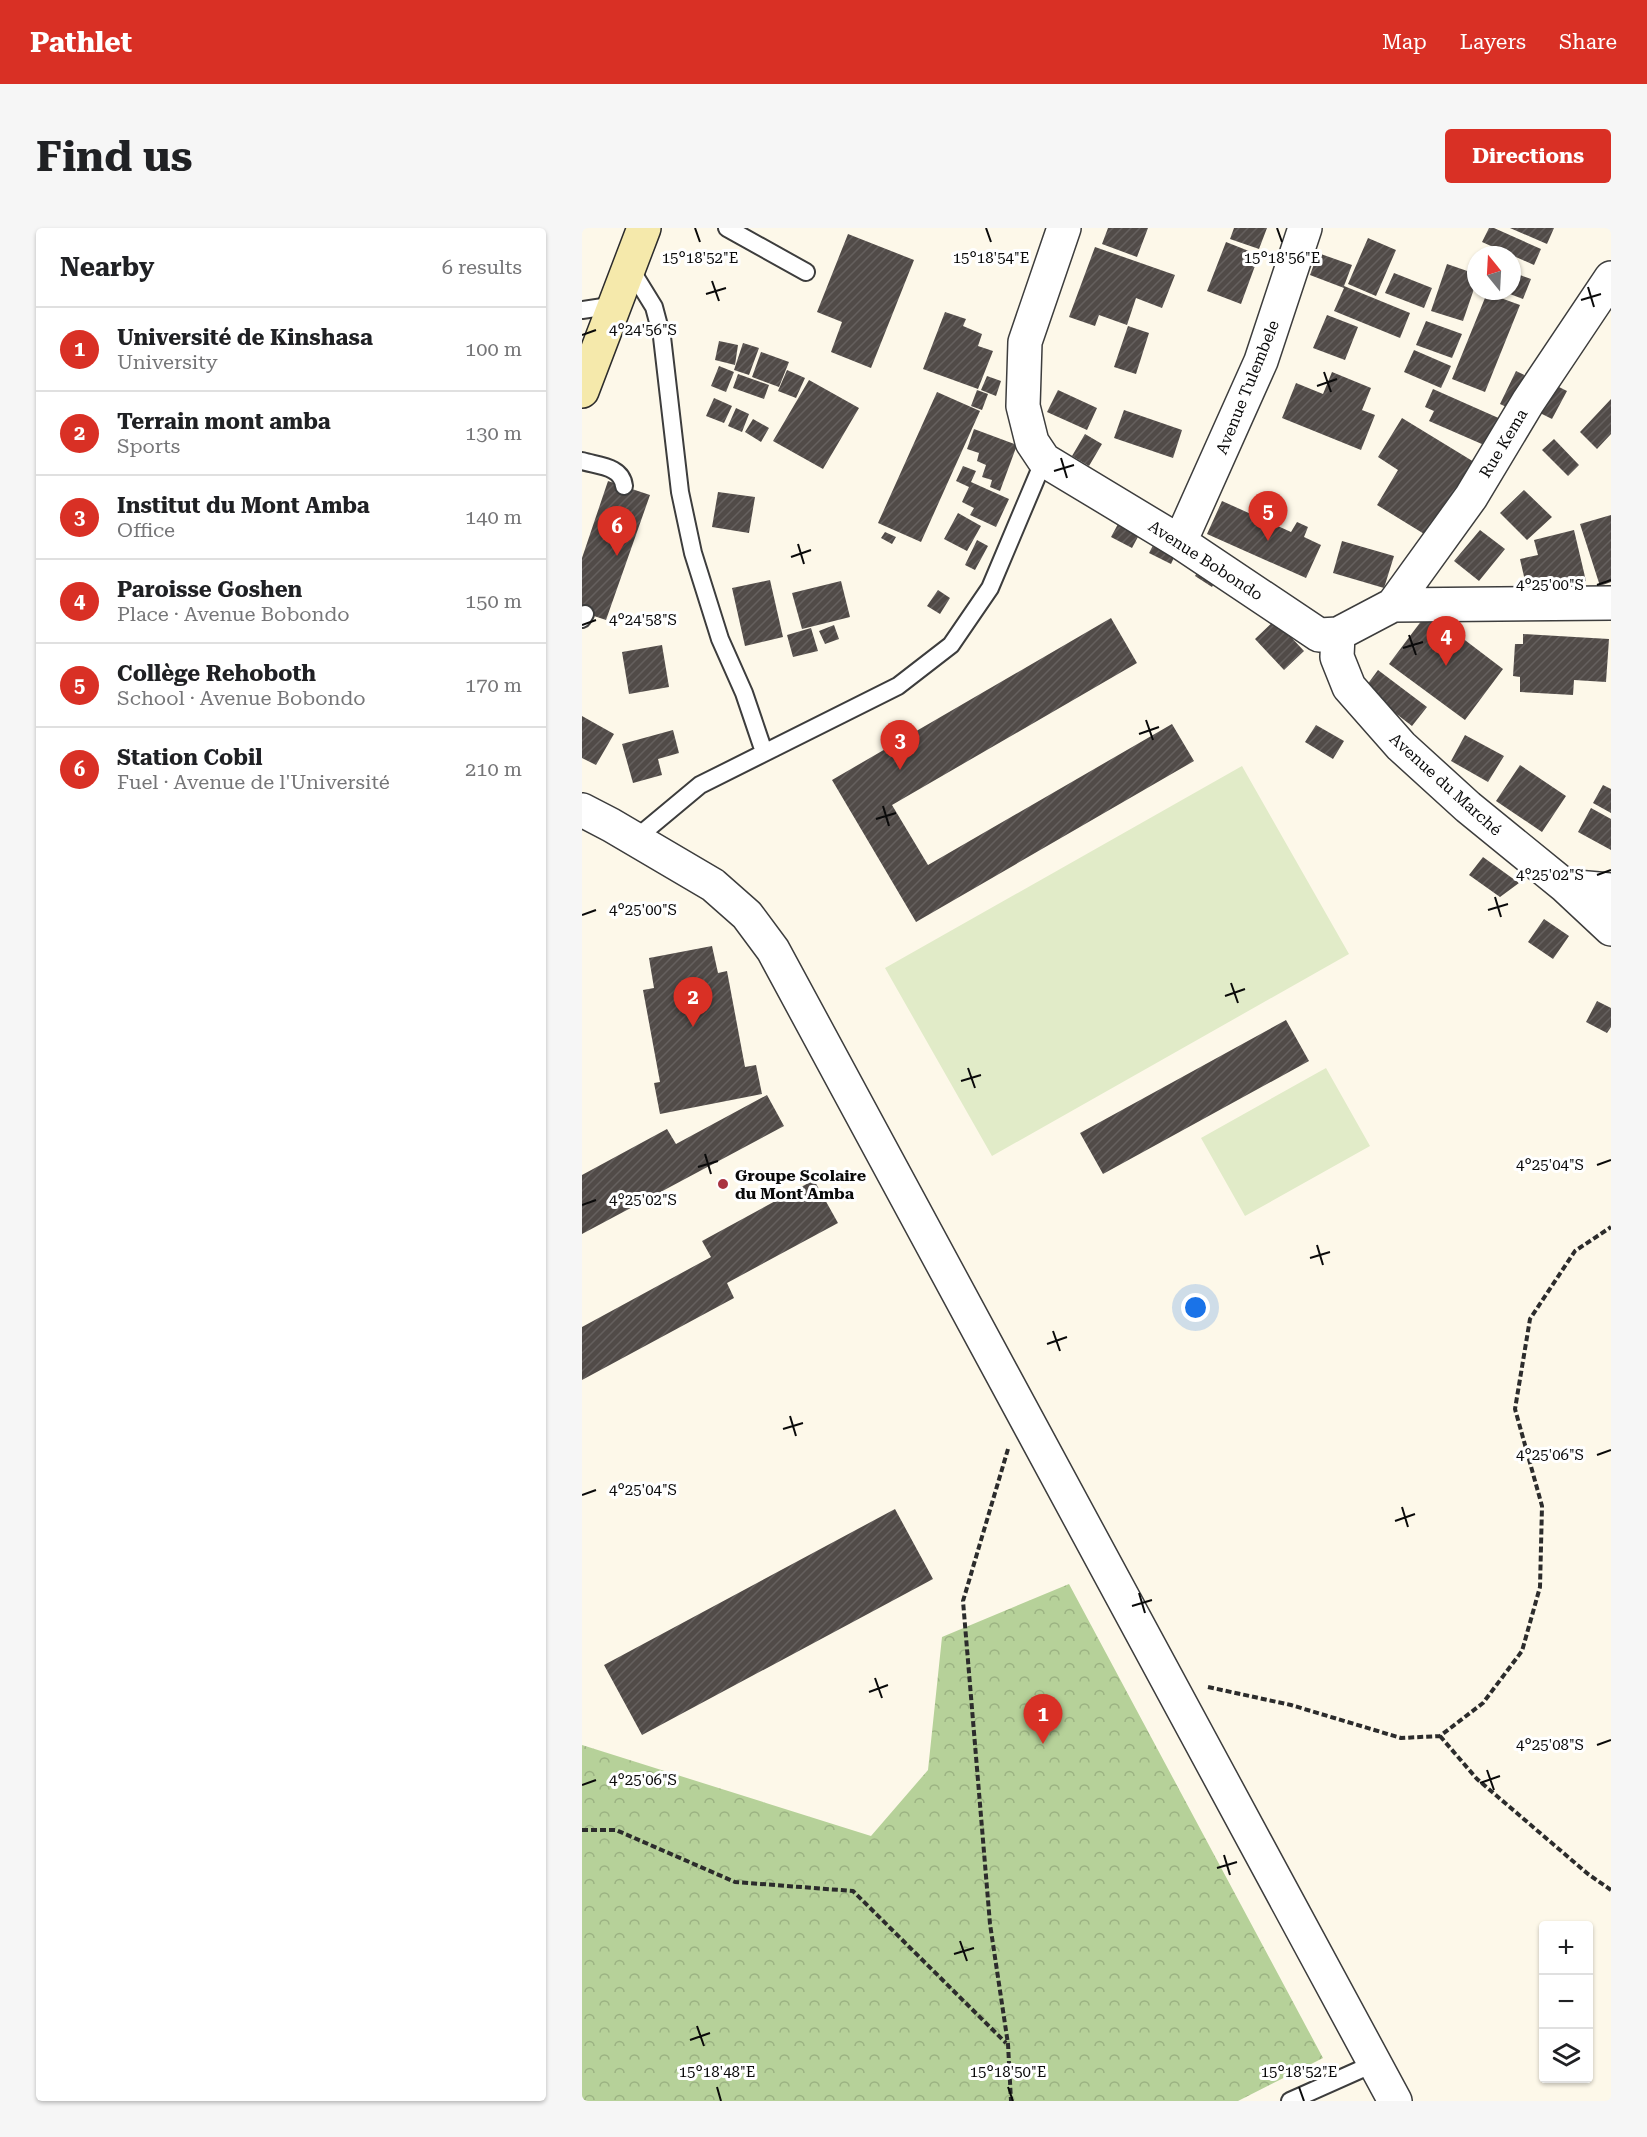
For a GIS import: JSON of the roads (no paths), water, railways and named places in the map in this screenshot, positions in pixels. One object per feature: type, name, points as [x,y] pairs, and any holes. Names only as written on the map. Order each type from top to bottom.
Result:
[{"type":"street","points":[[582,391],[644,228]]},
{"type":"street","points":[[1044,460],[1032,442],[1023,406],[1025,342],[1064,228]]},
{"type":"street","name":"Avenue Tulembele","points":[[1180,542],[1261,361],[1305,228]]},
{"type":"street","name":"Rue Kema","points":[[1393,605],[1471,497],[1528,402],[1611,278]]},
{"type":"street","name":"Avenue Bobondo","points":[[1044,460],[1180,542],[1320,634],[1338,634]]},
{"type":"street","points":[[1338,634],[1393,605],[1611,603]]},
{"type":"street","name":"Avenue du Marché","points":[[1338,634],[1337,657],[1349,687],[1401,746],[1468,807],[1565,886],[1611,928]]},
{"type":"street","points":[[582,810],[713,885],[747,915],[773,950],[1395,2101]]},
{"type":"street","points":[[1565,886],[1611,890]]},
{"type":"lane","points":[[728,228],[806,272]]},
{"type":"lane","points":[[630,268],[654,308],[662,337],[680,492],[693,553],[720,639],[744,693],[764,752]]},
{"type":"lane","points":[[582,310],[616,305]]},
{"type":"lane","points":[[634,840],[700,785],[898,686],[951,645],[990,588],[1044,460]]},
{"type":"lane","points":[[582,461],[616,471],[621,475],[624,486]]},
{"type":"lane","points":[[1290,2101],[1373,2064]]},
{"type":"place","name":"Collège Rehoboth","points":[[1268,541]]},
{"type":"place","name":"Station Cobil","points":[[617,556]]},
{"type":"place","name":"Paroisse Goshen","points":[[1446,666]]},
{"type":"place","name":"Institut du Mont Amba","points":[[900,770]]},
{"type":"place","name":"Terrain mont amba","points":[[693,1027]]},
{"type":"place","name":"Groupe Scolaire du Mont Amba","points":[[723,1184]]},
{"type":"place","name":"Université de Kinshasa","points":[[1043,1744]]}]
